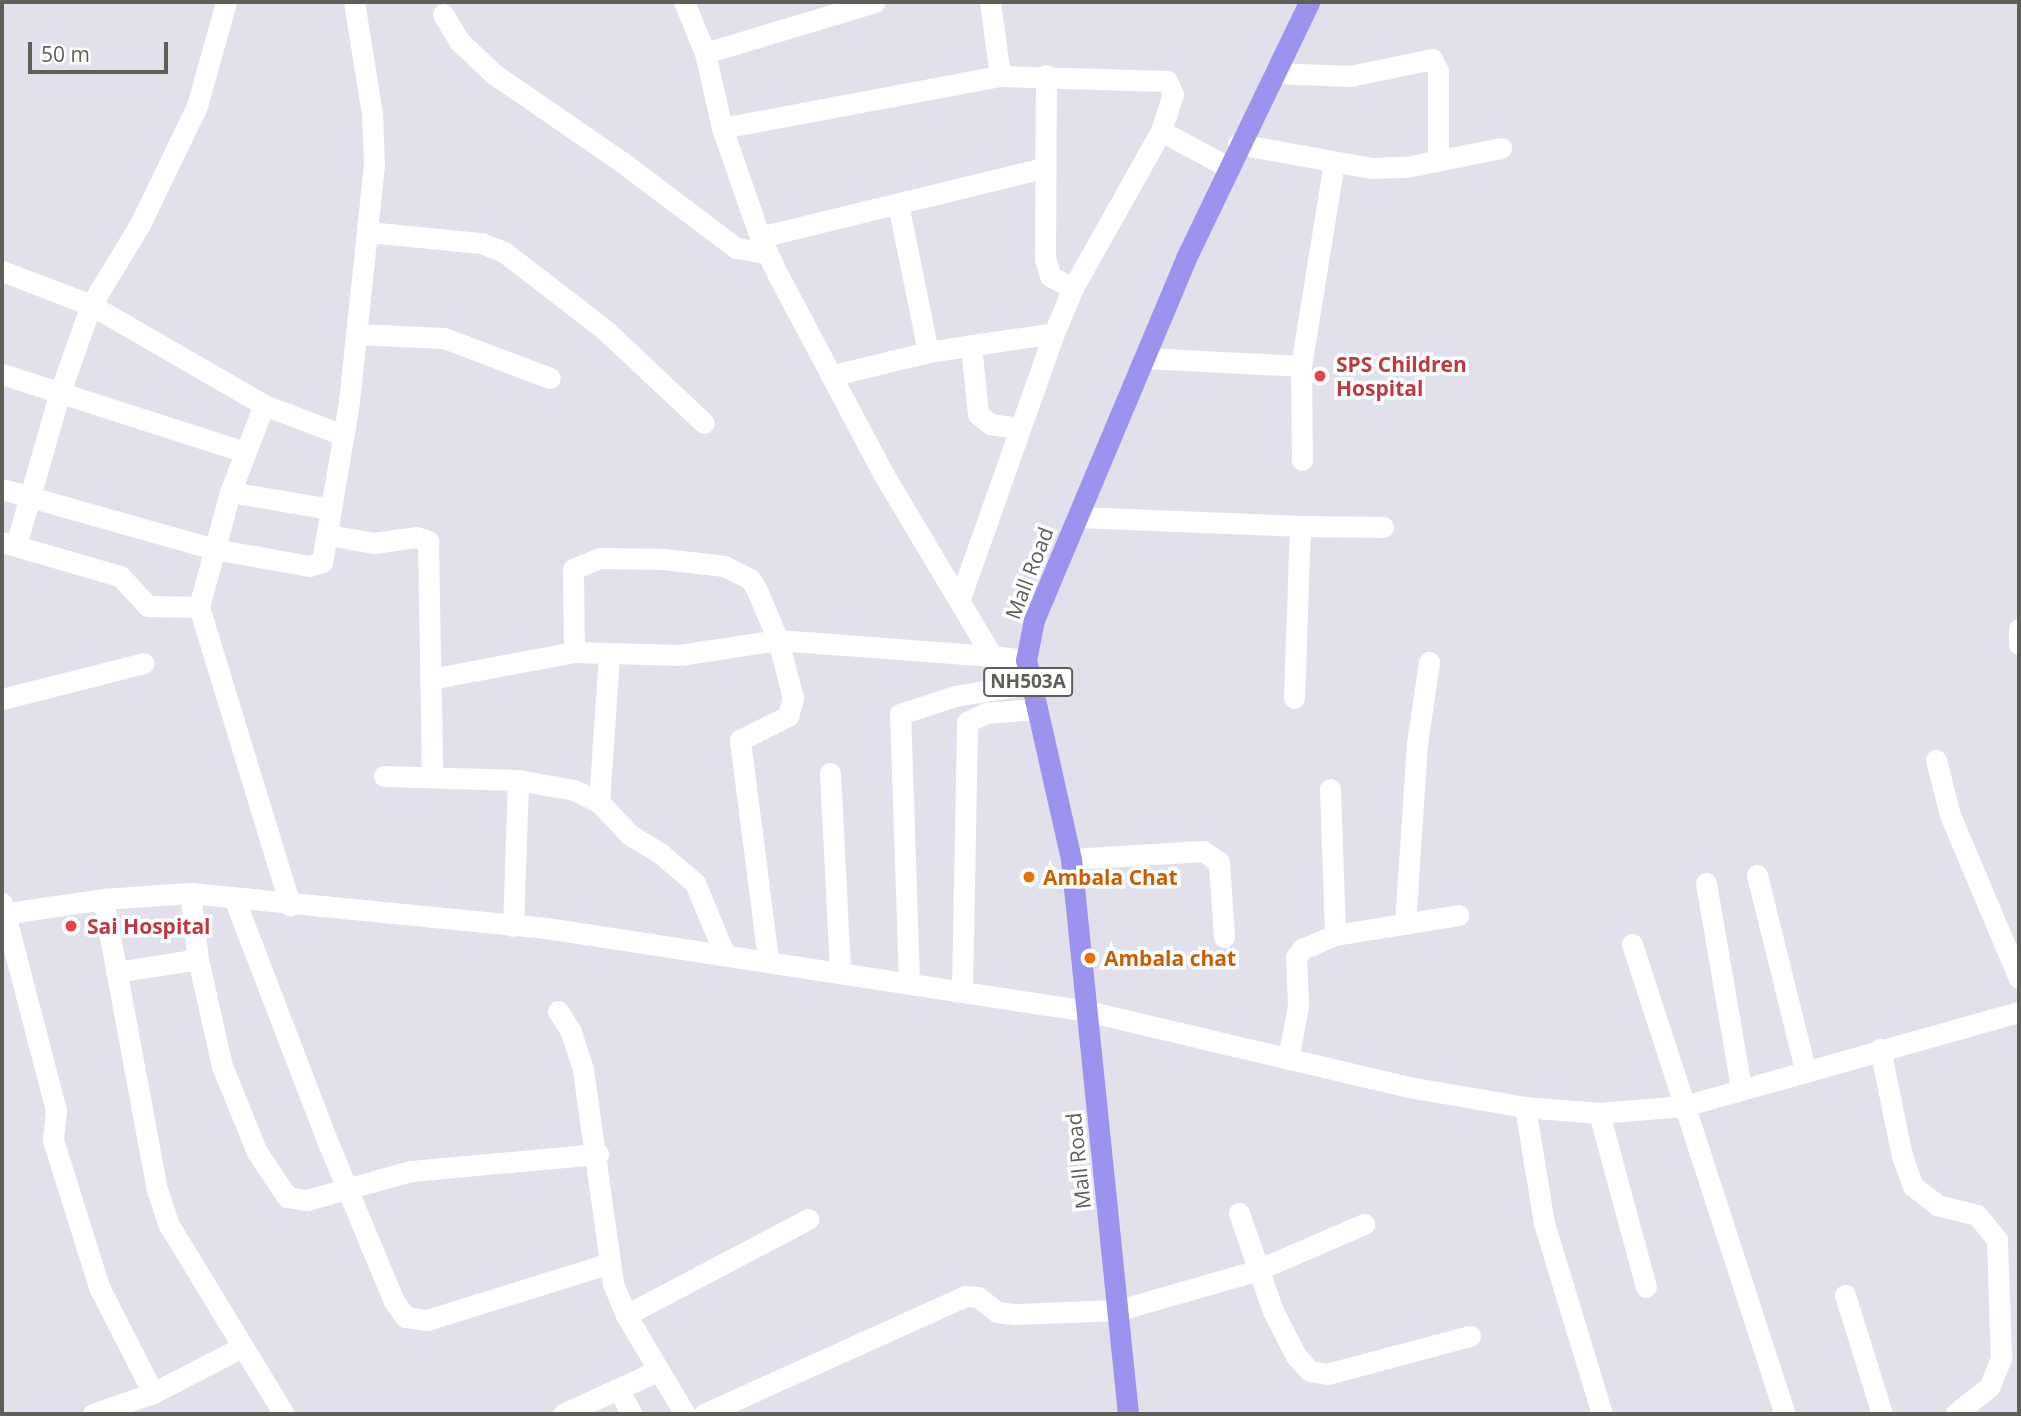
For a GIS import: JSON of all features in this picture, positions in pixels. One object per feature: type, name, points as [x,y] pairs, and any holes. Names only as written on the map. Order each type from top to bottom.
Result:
[{"type":"highway","name":"Mall Road","points":[[1128,1414],[1071,859],[1028,684],[1026,660],[1034,620],[1226,166],[1309,2]]},
{"type":"street","points":[[199,607],[148,606],[120,576],[9,544],[30,498],[60,392],[91,305],[140,224],[192,118],[226,2]]},
{"type":"street","points":[[2,489],[215,549],[315,566],[322,562],[356,334],[368,232],[374,137],[354,2]]},
{"type":"street","points":[[684,2],[705,53],[722,128],[764,245],[884,475],[992,656]]},
{"type":"street","points":[[705,53],[875,2]]},
{"type":"street","points":[[990,2],[1000,76]]},
{"type":"street","points":[[443,14],[460,42],[494,74],[622,162],[736,248],[764,245],[898,204],[1043,168]]},
{"type":"street","points":[[1274,73],[1350,76],[1432,59],[1438,71],[1438,161]]},
{"type":"street","points":[[722,128],[1000,76],[1046,75],[1167,81],[1173,94],[1161,131],[1073,288],[1019,428],[960,599]]},
{"type":"street","points":[[1046,75],[1043,168],[1047,270],[1055,281],[1073,288]]},
{"type":"street","points":[[1161,131],[1226,166]]},
{"type":"street","points":[[1238,144],[1372,168],[1438,161],[1501,148]]},
{"type":"street","points":[[1302,460],[1301,366],[1334,163]]},
{"type":"street","points":[[898,204],[928,352]]},
{"type":"street","points":[[368,232],[481,243],[504,253],[604,330],[704,423]]},
{"type":"street","points":[[2,271],[91,305],[264,405],[343,435]]},
{"type":"street","points":[[834,375],[928,352],[1054,333]]},
{"type":"street","points":[[356,334],[444,338],[550,378]]},
{"type":"street","points":[[971,345],[978,414],[990,424],[1019,428]]},
{"type":"street","points":[[1144,358],[1301,366]]},
{"type":"street","points":[[2,374],[245,452]]},
{"type":"street","points":[[264,405],[230,492],[199,607],[290,905]]},
{"type":"street","points":[[230,492],[330,509]]},
{"type":"street","points":[[1077,517],[1383,527]]},
{"type":"street","points":[[1294,698],[1300,526]]},
{"type":"street","points":[[328,535],[374,543],[416,537],[428,541],[432,776]]},
{"type":"street","points":[[574,652],[570,578],[578,564],[600,558],[664,559],[736,570],[756,588],[778,640],[792,709],[770,727],[743,735],[740,747],[768,959]]},
{"type":"street","points":[[2019,629],[2019,644]]},
{"type":"street","points":[[429,679],[574,652],[680,655],[778,640],[1026,660]]},
{"type":"street","points":[[599,802],[609,655]]},
{"type":"street","points":[[1405,924],[1417,744],[1429,662]]},
{"type":"street","points":[[2,699],[144,663]]},
{"type":"street","points":[[909,982],[900,714],[955,696],[1028,684]]},
{"type":"street","points":[[962,990],[967,722],[986,713],[1034,709]]},
{"type":"street","points":[[1936,760],[1950,815],[2019,978]]},
{"type":"street","points":[[830,773],[840,971]]},
{"type":"street","points":[[384,776],[518,780],[574,790],[599,802],[630,835],[660,853],[695,883],[724,953]]},
{"type":"street","points":[[513,926],[518,780]]},
{"type":"street","points":[[1330,789],[1335,935]]},
{"type":"street","points":[[1071,859],[1203,851],[1219,862],[1224,937]]},
{"type":"street","points":[[1756,875],[1805,1069]]},
{"type":"street","points":[[1706,883],[1741,1087]]},
{"type":"street","points":[[190,893],[198,959],[234,1103],[282,1192],[297,1200],[307,1200],[411,1171],[598,1154]]},
{"type":"street","points":[[153,1393],[99,1287],[53,1140],[55,1110],[3,910],[190,893],[513,926],[768,959],[1087,1011],[1288,1059],[1525,1107],[1599,1113],[1684,1106],[1805,1069],[2019,1012]]},
{"type":"street","points":[[234,898],[394,1301],[411,1319],[435,1318],[610,1263]]},
{"type":"street","points":[[103,899],[157,1189],[169,1225],[284,1414]]},
{"type":"street","points":[[1288,1059],[1298,1006],[1298,952],[1335,935],[1458,915]]},
{"type":"street","points":[[1632,944],[1785,1414]]},
{"type":"street","points":[[116,972],[198,959]]},
{"type":"street","points":[[558,1011],[580,1053],[598,1154],[613,1284],[626,1315],[657,1371],[685,1414]]},
{"type":"street","points":[[1880,1049],[1902,1156],[1913,1186],[1937,1205],[1977,1215],[1987,1222],[1999,1249],[2003,1330],[1999,1366],[1989,1387],[1955,1414]]},
{"type":"street","points":[[1525,1107],[1544,1223],[1602,1414]]},
{"type":"street","points":[[1599,1113],[1646,1287]]},
{"type":"street","points":[[1238,1213],[1255,1271],[1296,1356],[1315,1373],[1341,1371],[1470,1336]]},
{"type":"street","points":[[626,1315],[808,1219]]},
{"type":"street","points":[[704,1414],[965,1296],[978,1297],[1003,1313],[1119,1310],[1255,1271],[1364,1224]]},
{"type":"street","points":[[1844,1296],[1882,1414]]},
{"type":"street","points":[[93,1414],[153,1393],[242,1347]]},
{"type":"street","points":[[575,1412],[657,1371]]},
{"type":"street","points":[[619,1390],[632,1414]]},
{"type":"place","name":"SPS Children Hospital","points":[[1320,376]]},
{"type":"place","name":"Ambala Chat","points":[[1029,877]]},
{"type":"place","name":"Sai Hospital","points":[[71,926]]},
{"type":"place","name":"Ambala chat","points":[[1090,958]]}]
